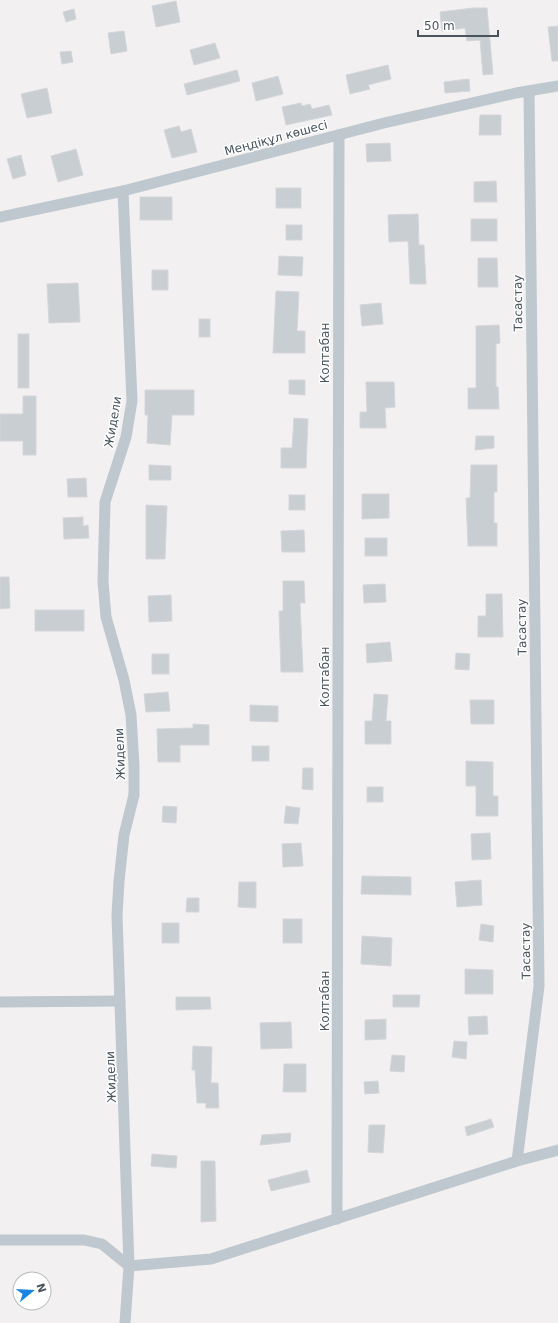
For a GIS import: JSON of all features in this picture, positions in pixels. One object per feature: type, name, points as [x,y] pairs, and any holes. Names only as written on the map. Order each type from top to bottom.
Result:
[{"type":"street","name":"Меңдіқұл көшесі","points":[[0,217],[124,191],[339,135],[528,91],[558,86]]},
{"type":"street","name":"Тасастау","points":[[517,1161],[539,986],[528,91]]},
{"type":"street","name":"Колтабан","points":[[337,1219],[339,135]]},
{"type":"street","name":"Жидели","points":[[124,191],[132,401],[126,438],[105,502],[103,581],[106,617],[124,680],[131,715],[134,766],[134,795],[124,835],[118,888],[117,915],[130,1266],[125,1323]]},
{"type":"street","points":[[0,1002],[120,1001]]},
{"type":"street","points":[[0,1240],[84,1240],[102,1244],[130,1266],[211,1259],[517,1161],[558,1150]]},
{"type":"building","points":[[176,1],[180,22],[156,27],[152,6]]},
{"type":"building","points":[[487,8],[493,74],[483,75],[480,40],[467,41],[465,28],[442,31],[440,12]]},
{"type":"building","points":[[74,9],[76,19],[66,22],[63,12]]},
{"type":"building","points":[[558,26],[558,61],[552,61],[548,27]]},
{"type":"building","points":[[124,31],[127,51],[111,54],[108,33]]},
{"type":"building","points":[[215,43],[220,58],[194,65],[190,50]]},
{"type":"building","points":[[71,51],[73,62],[62,64],[60,52]]},
{"type":"building","points":[[388,65],[391,79],[368,85],[370,89],[350,94],[346,75]]},
{"type":"building","points":[[237,70],[240,81],[187,95],[184,84]]},
{"type":"building","points":[[278,76],[283,94],[256,101],[252,83]]},
{"type":"building","points":[[469,79],[470,91],[445,93],[444,82]]},
{"type":"building","points":[[47,88],[52,113],[27,118],[21,94]]},
{"type":"building","points":[[301,103],[302,106],[310,104],[312,109],[329,105],[332,115],[286,125],[282,107]]},
{"type":"building","points":[[480,115],[501,115],[501,135],[479,135]]},
{"type":"building","points":[[179,126],[181,132],[191,129],[197,152],[172,158],[164,130]]},
{"type":"building","points":[[390,143],[391,161],[367,162],[366,144]]},
{"type":"building","points":[[76,149],[83,175],[58,182],[51,156]]},
{"type":"building","points":[[21,155],[26,175],[13,179],[7,159]]},
{"type":"building","points":[[496,181],[497,202],[474,202],[474,182]]},
{"type":"building","points":[[276,188],[301,188],[301,208],[276,208]]},
{"type":"building","points":[[140,197],[172,197],[172,220],[140,220]]},
{"type":"building","points":[[418,214],[419,245],[424,245],[426,284],[410,284],[408,241],[389,242],[388,215]]},
{"type":"building","points":[[471,219],[497,219],[497,241],[471,241]]},
{"type":"building","points":[[286,225],[302,225],[302,240],[286,240]]},
{"type":"building","points":[[279,256],[303,257],[302,276],[278,275]]},
{"type":"building","points":[[478,258],[497,258],[498,287],[478,287]]},
{"type":"building","points":[[152,270],[168,270],[168,290],[152,290]]},
{"type":"building","points":[[78,283],[80,322],[49,323],[47,284]]},
{"type":"building","points":[[276,291],[299,292],[297,331],[305,331],[305,353],[273,353]]},
{"type":"building","points":[[381,303],[383,324],[362,326],[360,305]]},
{"type":"building","points":[[199,319],[210,319],[210,337],[199,337]]},
{"type":"building","points":[[499,325],[500,343],[496,344],[496,387],[498,387],[499,409],[468,409],[468,388],[476,388],[476,326]]},
{"type":"building","points":[[18,334],[29,334],[29,388],[18,388]]},
{"type":"building","points":[[289,380],[305,380],[305,395],[289,394]]},
{"type":"building","points":[[366,382],[394,382],[395,407],[385,408],[386,428],[360,428],[360,412],[367,412]]},
{"type":"building","points":[[145,390],[194,390],[194,415],[172,415],[170,445],[147,443],[148,415],[145,415]]},
{"type":"building","points":[[23,396],[36,396],[36,455],[23,455],[23,441],[0,441],[0,414],[23,414]]},
{"type":"building","points":[[294,418],[308,419],[306,468],[281,468],[281,448],[292,448]]},
{"type":"building","points":[[476,436],[494,436],[494,448],[475,450]]},
{"type":"building","points":[[149,465],[171,466],[171,480],[149,480]]},
{"type":"building","points":[[471,465],[497,465],[497,492],[494,492],[494,523],[497,523],[497,546],[468,546],[466,498],[470,498]]},
{"type":"building","points":[[86,478],[87,497],[68,497],[67,479]]},
{"type":"building","points":[[362,494],[389,494],[389,518],[362,519]]},
{"type":"building","points":[[289,495],[305,495],[305,510],[289,510]]},
{"type":"building","points":[[146,505],[167,506],[165,559],[146,559]]},
{"type":"building","points":[[83,517],[83,526],[88,525],[89,538],[64,539],[63,518]]},
{"type":"building","points":[[304,530],[305,552],[282,552],[281,531]]},
{"type":"building","points":[[365,538],[387,538],[387,556],[365,556]]},
{"type":"building","points":[[0,577],[9,577],[10,608],[0,609]]},
{"type":"building","points":[[283,581],[304,581],[305,603],[300,603],[303,672],[281,672],[279,611],[283,611]]},
{"type":"building","points":[[385,584],[386,602],[364,603],[363,585]]},
{"type":"building","points":[[486,594],[502,594],[503,637],[478,637],[478,616],[486,616]]},
{"type":"building","points":[[171,595],[172,621],[149,622],[148,596]]},
{"type":"building","points":[[35,610],[84,610],[84,631],[35,631]]},
{"type":"building","points":[[390,642],[392,661],[367,663],[366,644]]},
{"type":"building","points":[[456,653],[470,654],[469,670],[455,669]]},
{"type":"building","points":[[152,654],[169,654],[169,674],[152,674]]},
{"type":"building","points":[[168,692],[170,711],[146,712],[144,694]]},
{"type":"building","points":[[374,694],[388,695],[386,721],[391,721],[391,744],[365,744],[365,721],[372,721]]},
{"type":"building","points":[[470,700],[494,700],[494,724],[471,724]]},
{"type":"building","points":[[250,705],[278,706],[278,722],[250,721]]},
{"type":"building","points":[[193,724],[209,725],[209,745],[180,745],[180,762],[158,762],[157,729],[193,728]]},
{"type":"building","points":[[252,746],[269,746],[269,761],[252,761]]},
{"type":"building","points":[[466,761],[493,762],[493,796],[498,796],[498,816],[476,816],[476,786],[466,786]]},
{"type":"building","points":[[303,768],[313,768],[313,790],[302,789]]},
{"type":"building","points":[[367,787],[383,787],[383,802],[367,802]]},
{"type":"building","points":[[163,806],[177,807],[176,823],[162,822]]},
{"type":"building","points":[[286,806],[300,808],[298,824],[284,823]]},
{"type":"building","points":[[490,833],[491,859],[472,860],[471,834]]},
{"type":"building","points":[[301,843],[303,866],[283,867],[282,844]]},
{"type":"building","points":[[362,876],[411,877],[411,895],[361,894]]},
{"type":"building","points":[[481,880],[482,905],[457,907],[455,882]]},
{"type":"building","points":[[239,882],[256,882],[256,908],[238,907]]},
{"type":"building","points":[[187,898],[199,898],[199,912],[186,912]]},
{"type":"building","points":[[283,919],[302,919],[302,943],[283,943]]},
{"type":"building","points":[[162,923],[179,923],[179,943],[162,943]]},
{"type":"building","points":[[481,924],[494,926],[493,942],[479,940]]},
{"type":"building","points":[[362,936],[392,938],[391,966],[361,964]]},
{"type":"building","points":[[465,969],[493,970],[493,994],[465,994]]},
{"type":"building","points":[[393,995],[420,995],[419,1007],[393,1007]]},
{"type":"building","points":[[176,997],[210,997],[211,1009],[176,1010]]},
{"type":"building","points":[[487,1016],[488,1034],[469,1035],[468,1017]]},
{"type":"building","points":[[386,1019],[386,1039],[365,1040],[365,1020]]},
{"type":"building","points":[[291,1022],[292,1048],[261,1049],[260,1023]]},
{"type":"building","points":[[454,1041],[467,1042],[466,1059],[452,1057]]},
{"type":"building","points":[[193,1046],[212,1047],[211,1083],[218,1083],[219,1108],[206,1108],[206,1103],[197,1103],[195,1070],[192,1070]]},
{"type":"building","points":[[392,1055],[405,1056],[404,1072],[390,1071]]},
{"type":"building","points":[[284,1064],[306,1064],[306,1092],[283,1092]]},
{"type":"building","points":[[378,1081],[379,1093],[365,1094],[364,1082]]},
{"type":"building","points":[[491,1119],[494,1127],[467,1136],[465,1127]]},
{"type":"building","points":[[369,1125],[385,1125],[383,1153],[368,1152]]},
{"type":"building","points":[[291,1133],[290,1142],[260,1145],[262,1135]]},
{"type":"building","points":[[152,1154],[177,1156],[176,1168],[151,1166]]},
{"type":"building","points":[[201,1161],[215,1161],[216,1221],[201,1222]]},
{"type":"building","points":[[307,1170],[310,1182],[271,1191],[268,1180]]}]
